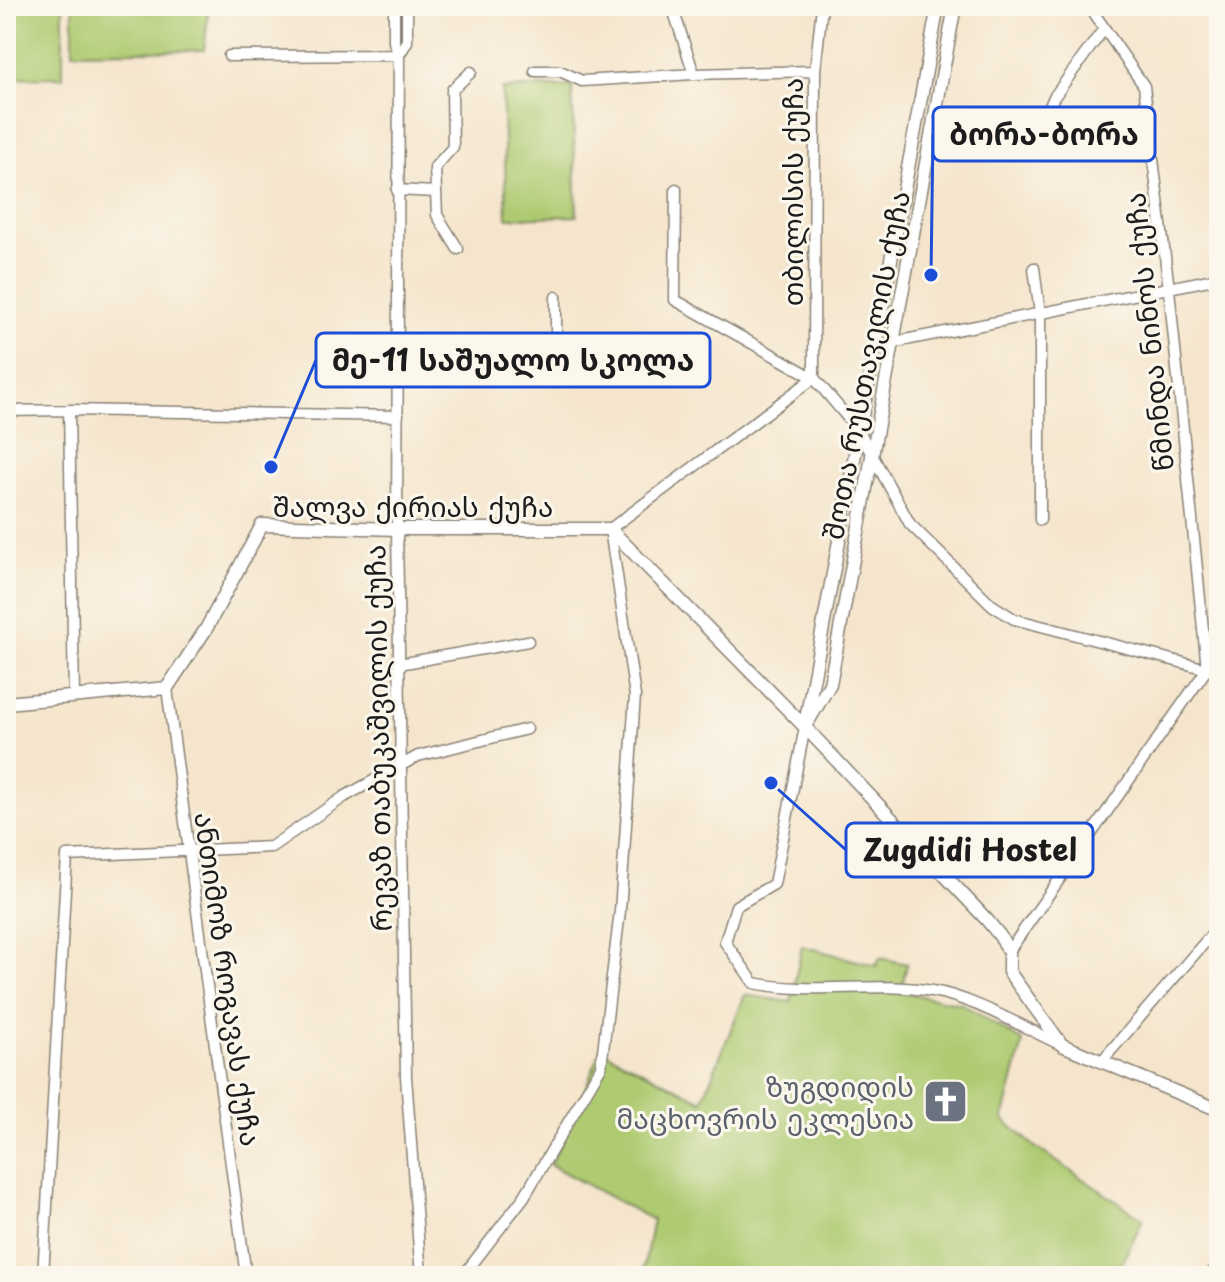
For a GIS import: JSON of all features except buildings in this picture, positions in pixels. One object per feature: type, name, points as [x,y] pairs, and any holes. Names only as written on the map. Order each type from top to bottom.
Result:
[{"type":"street","name":"რევაზ თაბუკაშვილის ქუჩა","points":[[394,6],[394,42],[399,55],[397,529],[406,1077],[421,1276]]},
{"type":"street","name":"რევაზ თაბუკაშვილის ქუჩა","points":[[399,55],[407,42],[407,6]]},
{"type":"street","points":[[672,6],[694,74]]},
{"type":"street","name":"თბილისის ქუჩა","points":[[814,378],[815,71],[822,6]]},
{"type":"street","name":"შოთა რუსთაველის ქუჩა","points":[[938,6],[774,884],[736,906],[725,942],[754,983],[794,989],[856,986],[933,991],[961,1000],[1062,1045]]},
{"type":"street","name":"შოთა რუსთაველის ქუჩა","points":[[805,727],[830,684],[955,6]]},
{"type":"street","name":"წმინდა ნინოს ქუჩა","points":[[1089,6],[1144,86],[1169,289],[1207,669]]},
{"type":"street","points":[[1045,117],[1054,97],[1103,30]]},
{"type":"street","points":[[229,56],[399,55]]},
{"type":"street","points":[[535,71],[560,71],[582,81],[815,71]]},
{"type":"street","points":[[458,249],[437,215],[435,167],[453,147],[452,90],[471,72]]},
{"type":"street","points":[[676,189],[675,300],[814,378],[859,431],[910,524],[992,605],[1014,619],[1207,669]]},
{"type":"street","points":[[397,190],[435,192]]},
{"type":"street","points":[[1034,268],[1040,314],[1040,520]]},
{"type":"street","points":[[875,346],[1219,278]]},
{"type":"street","points":[[397,376],[556,382],[556,297]]},
{"type":"street","points":[[610,529],[814,378]]},
{"type":"street","points":[[69,410],[74,697]]},
{"type":"street","points":[[6,411],[398,416]]},
{"type":"street","name":"შალვა ქირიას ქუჩა","points":[[167,688],[206,629],[262,525],[397,529],[610,529]]},
{"type":"street","points":[[610,529],[805,727],[987,920],[1009,951],[1009,972],[1062,1045],[1219,1110]]},
{"type":"street","points":[[463,1276],[524,1197],[601,1067],[620,911],[635,696],[610,529]]},
{"type":"street","points":[[399,664],[528,641]]},
{"type":"street","points":[[1009,951],[1207,669],[1219,660]]},
{"type":"street","points":[[6,703],[167,688]]},
{"type":"street","name":"ანთიმოზ როგავას ქუჩა","points":[[167,688],[246,1276]]},
{"type":"street","points":[[43,1276],[67,856],[271,847],[344,797],[418,756],[527,729]]},
{"type":"street","points":[[1101,1062],[1219,926]]},
{"type":"street","points":[[1209,1276],[1219,1268]]},
{"type":"green space","points":[[6,6],[63,6],[63,77],[6,78]]},
{"type":"green space","points":[[73,6],[209,6],[204,50],[73,52]]},
{"type":"green space","points":[[572,86],[577,216],[507,218],[502,89]]},
{"type":"green space","points":[[802,946],[876,966],[880,958],[907,964],[901,992],[962,1004],[1023,1042],[1003,1119],[1035,1147],[1143,1219],[1116,1276],[642,1276],[653,1220],[550,1165],[601,1050],[702,1101],[745,995],[791,1002]]},
{"type":"place","name":"ბორა-ბორა","points":[[931,275]]},
{"type":"place","name":"მე-11 საშუალო სკოლა","points":[[271,467]]},
{"type":"place","name":"Zugdidi Hostel","points":[[771,783]]},
{"type":"place","name":"ზუგდიდის მაცხოვრის ეკლესია","points":[[945,1101]]}]
